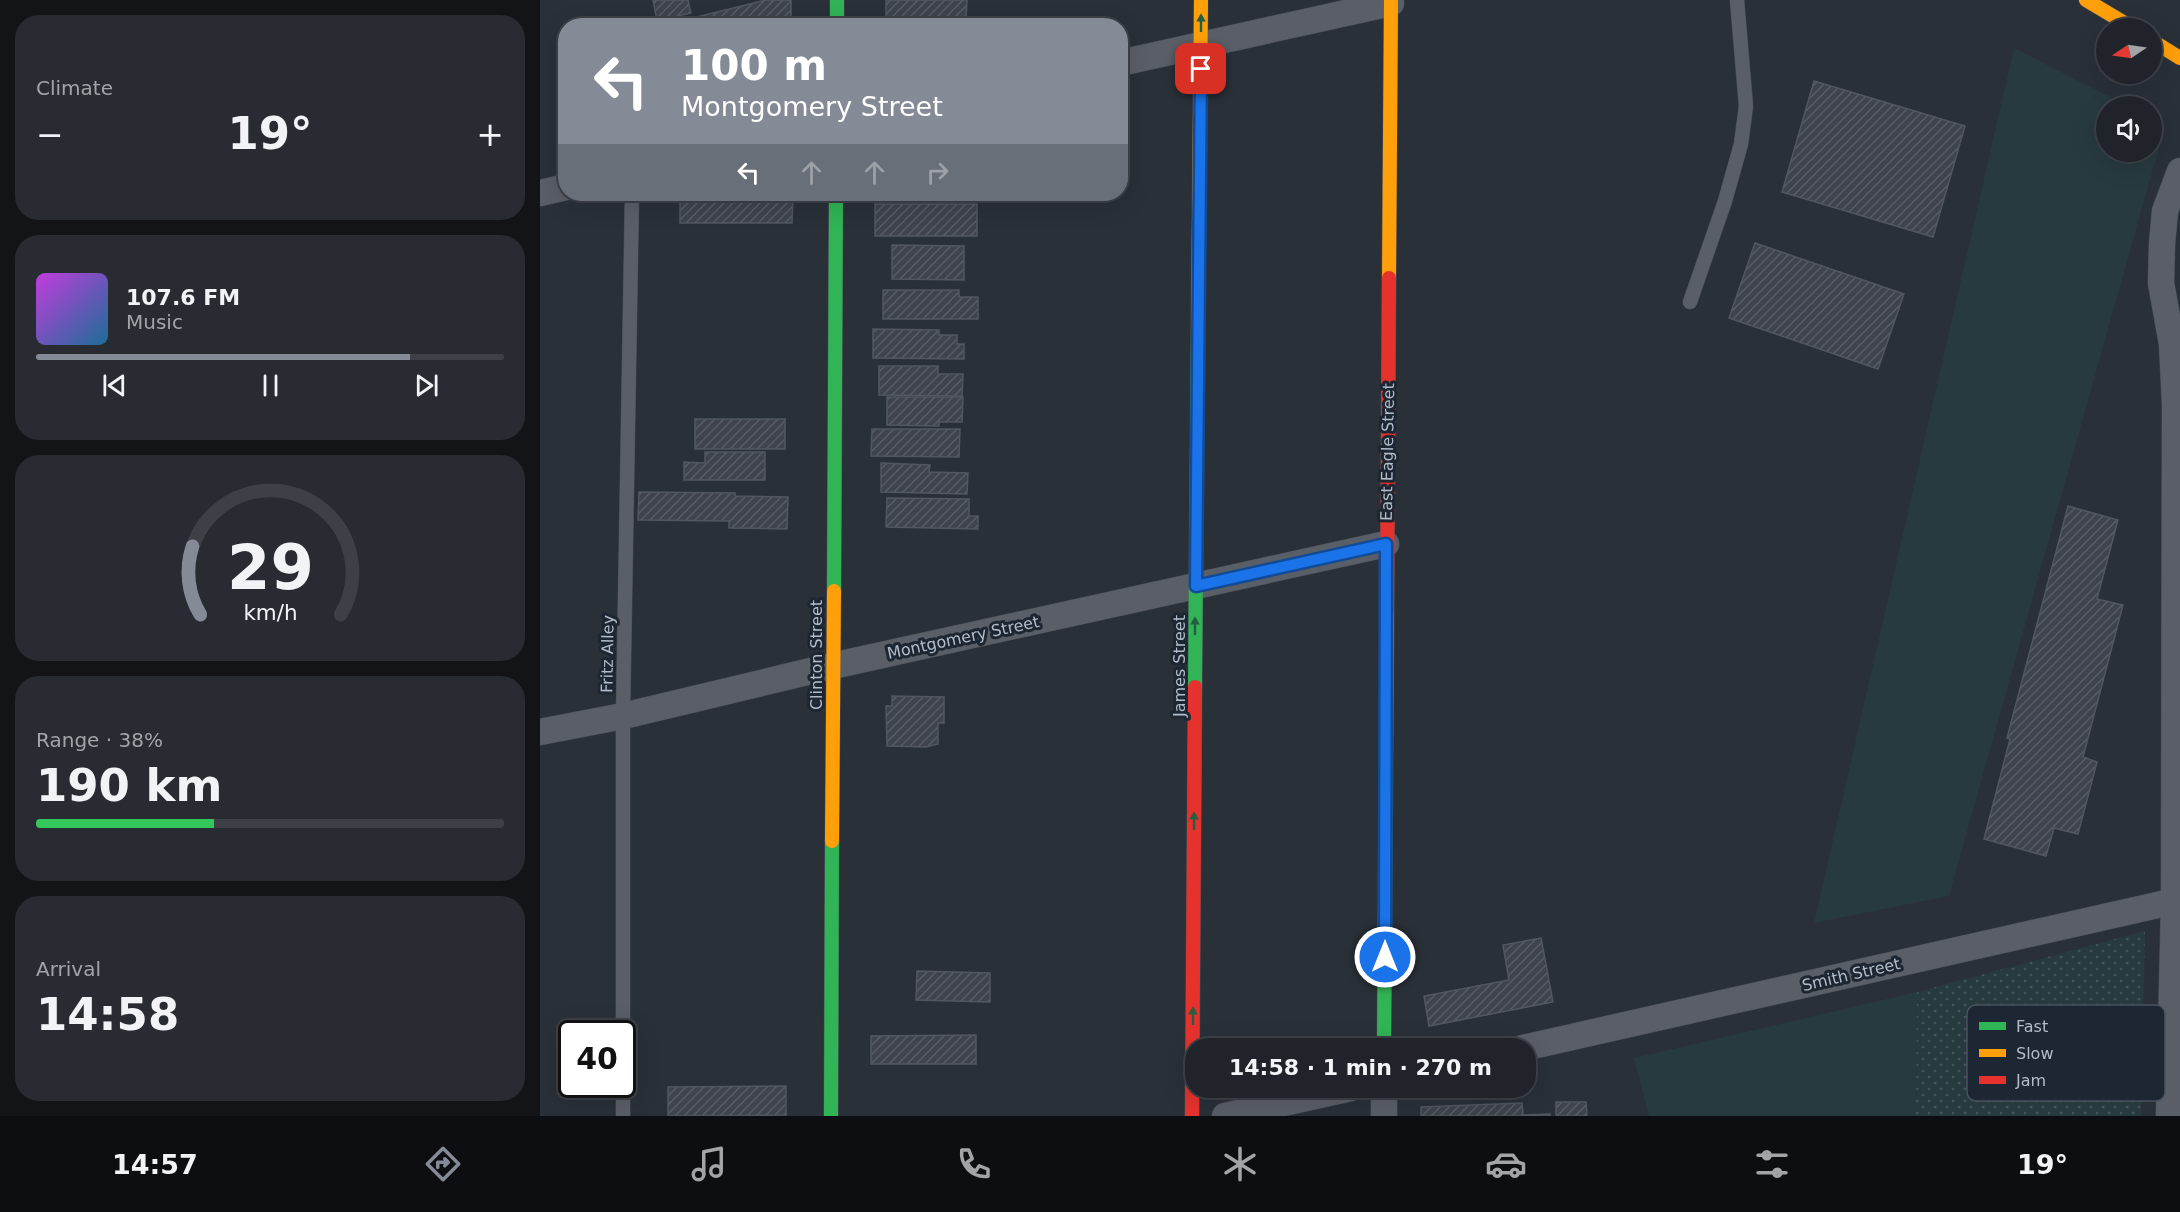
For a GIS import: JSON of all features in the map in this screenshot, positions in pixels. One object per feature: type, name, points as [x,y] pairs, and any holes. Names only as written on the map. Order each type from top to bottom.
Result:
[{"type":"street","points":[[837,0],[837,18]]},
{"type":"street","name":"James Street","points":[[1192,1116],[1201,0]]},
{"type":"street","points":[[2086,0],[2116,18]]},
{"type":"street","points":[[1128,61],[1391,2]]},
{"type":"street","name":"East Eagle Street","points":[[1384,1038],[1391,2]]},
{"type":"street","points":[[2162,47],[2180,58]]},
{"type":"street","points":[[2169,1116],[2177,901],[2177,406],[2172,344],[2161,284],[2166,211],[2180,171]]},
{"type":"street","points":[[540,193],[558,189]]},
{"type":"street","name":"Clinton Street","points":[[831,1116],[836,201]]},
{"type":"street","name":"Montgomery Street","points":[[540,732],[623,716],[832,666],[1386,544]]},
{"type":"street","name":"Smith Street","points":[[1536,1045],[2177,901]]},
{"type":"street","points":[[1225,1116],[1307,1098]]},
{"type":"street","points":[[1384,1098],[1384,1116]]},
{"type":"lane","points":[[1690,302],[1725,201],[1741,144],[1746,106],[1737,0]]},
{"type":"lane","name":"Fritz Alley","points":[[623,1116],[623,716],[632,201]]},
{"type":"green space","points":[[2014,48],[2108,96],[2096,96],[2096,162],[2155,162],[1949,896],[1814,923]]},
{"type":"green space","points":[[2145,931],[2143,1005],[1967,1005],[1967,1101],[2141,1101],[2141,1116],[1916,1116],[1917,992]]},
{"type":"green space","points":[[1917,992],[1916,1116],[1649,1116],[1634,1058]]},
{"type":"building","points":[[653,0],[688,0],[691,13],[670,18],[656,18]]},
{"type":"building","points":[[766,0],[791,0],[791,18],[692,18]]},
{"type":"building","points":[[886,0],[967,0],[966,18],[886,17]]},
{"type":"building","points":[[1814,81],[1965,126],[1933,237],[1782,192]]},
{"type":"building","points":[[680,201],[793,201],[792,223],[680,223]]},
{"type":"building","points":[[875,204],[977,204],[977,236],[875,236]]},
{"type":"building","points":[[1755,243],[1904,294],[1878,369],[1729,318]]},
{"type":"building","points":[[892,245],[964,246],[964,280],[892,279]]},
{"type":"building","points":[[883,290],[959,290],[959,297],[978,297],[978,319],[883,319]]},
{"type":"building","points":[[873,329],[939,330],[939,335],[957,335],[957,344],[964,344],[964,359],[873,358]]},
{"type":"building","points":[[879,366],[938,366],[938,374],[963,374],[962,396],[879,395]]},
{"type":"building","points":[[887,397],[963,397],[962,422],[939,422],[939,426],[887,425]]},
{"type":"building","points":[[695,419],[785,419],[785,449],[695,449]]},
{"type":"building","points":[[872,429],[960,429],[959,457],[871,456]]},
{"type":"building","points":[[705,452],[765,452],[765,480],[684,480],[684,462],[705,463]]},
{"type":"building","points":[[881,463],[930,465],[929,472],[968,473],[967,494],[881,492]]},
{"type":"building","points":[[639,492],[735,493],[735,496],[788,497],[787,529],[729,528],[729,521],[638,520]]},
{"type":"building","points":[[887,498],[969,499],[969,516],[978,516],[978,529],[886,527]]},
{"type":"building","points":[[2068,506],[2118,520],[2097,599],[2123,605],[2083,757],[2097,762],[2078,834],[2054,828],[2046,856],[1984,839],[2010,739],[2007,738]]},
{"type":"building","points":[[892,696],[944,697],[944,723],[938,723],[938,744],[926,747],[887,746],[886,706],[892,706]]},
{"type":"building","points":[[1541,938],[1553,1002],[1429,1026],[1424,996],[1509,980],[1503,945]]},
{"type":"building","points":[[917,971],[990,973],[990,1002],[916,1000]]},
{"type":"building","points":[[976,1035],[976,1064],[871,1064],[871,1036]]},
{"type":"building","points":[[786,1086],[786,1115],[668,1116],[668,1087]]},
{"type":"building","points":[[1556,1102],[1586,1102],[1587,1116],[1556,1116]]},
{"type":"building","points":[[1522,1103],[1523,1115],[1550,1114],[1550,1116],[1421,1116],[1421,1107]]},
{"type":"traffic: fast","points":[[837,0],[837,18]]},
{"type":"traffic: fast","points":[[834,591],[836,201]]},
{"type":"traffic: fast","points":[[1195,687],[1198,327]]},
{"type":"traffic: fast","points":[[1384,1038],[1387,612]]},
{"type":"traffic: fast","points":[[831,1116],[832,841]]},
{"type":"traffic: slow","points":[[1198,327],[1201,0]]},
{"type":"traffic: slow","points":[[1389,278],[1391,0]]},
{"type":"traffic: slow","points":[[2086,0],[2116,18]]},
{"type":"traffic: slow","points":[[2162,47],[2180,58]]},
{"type":"traffic: slow","points":[[832,841],[834,591]]},
{"type":"traffic: jam","points":[[1387,612],[1389,278]]},
{"type":"traffic: jam","points":[[1192,1116],[1195,687]]},
{"type":"route","points":[[1201,69],[1196,586],[1386,544],[1385,957]]}]
